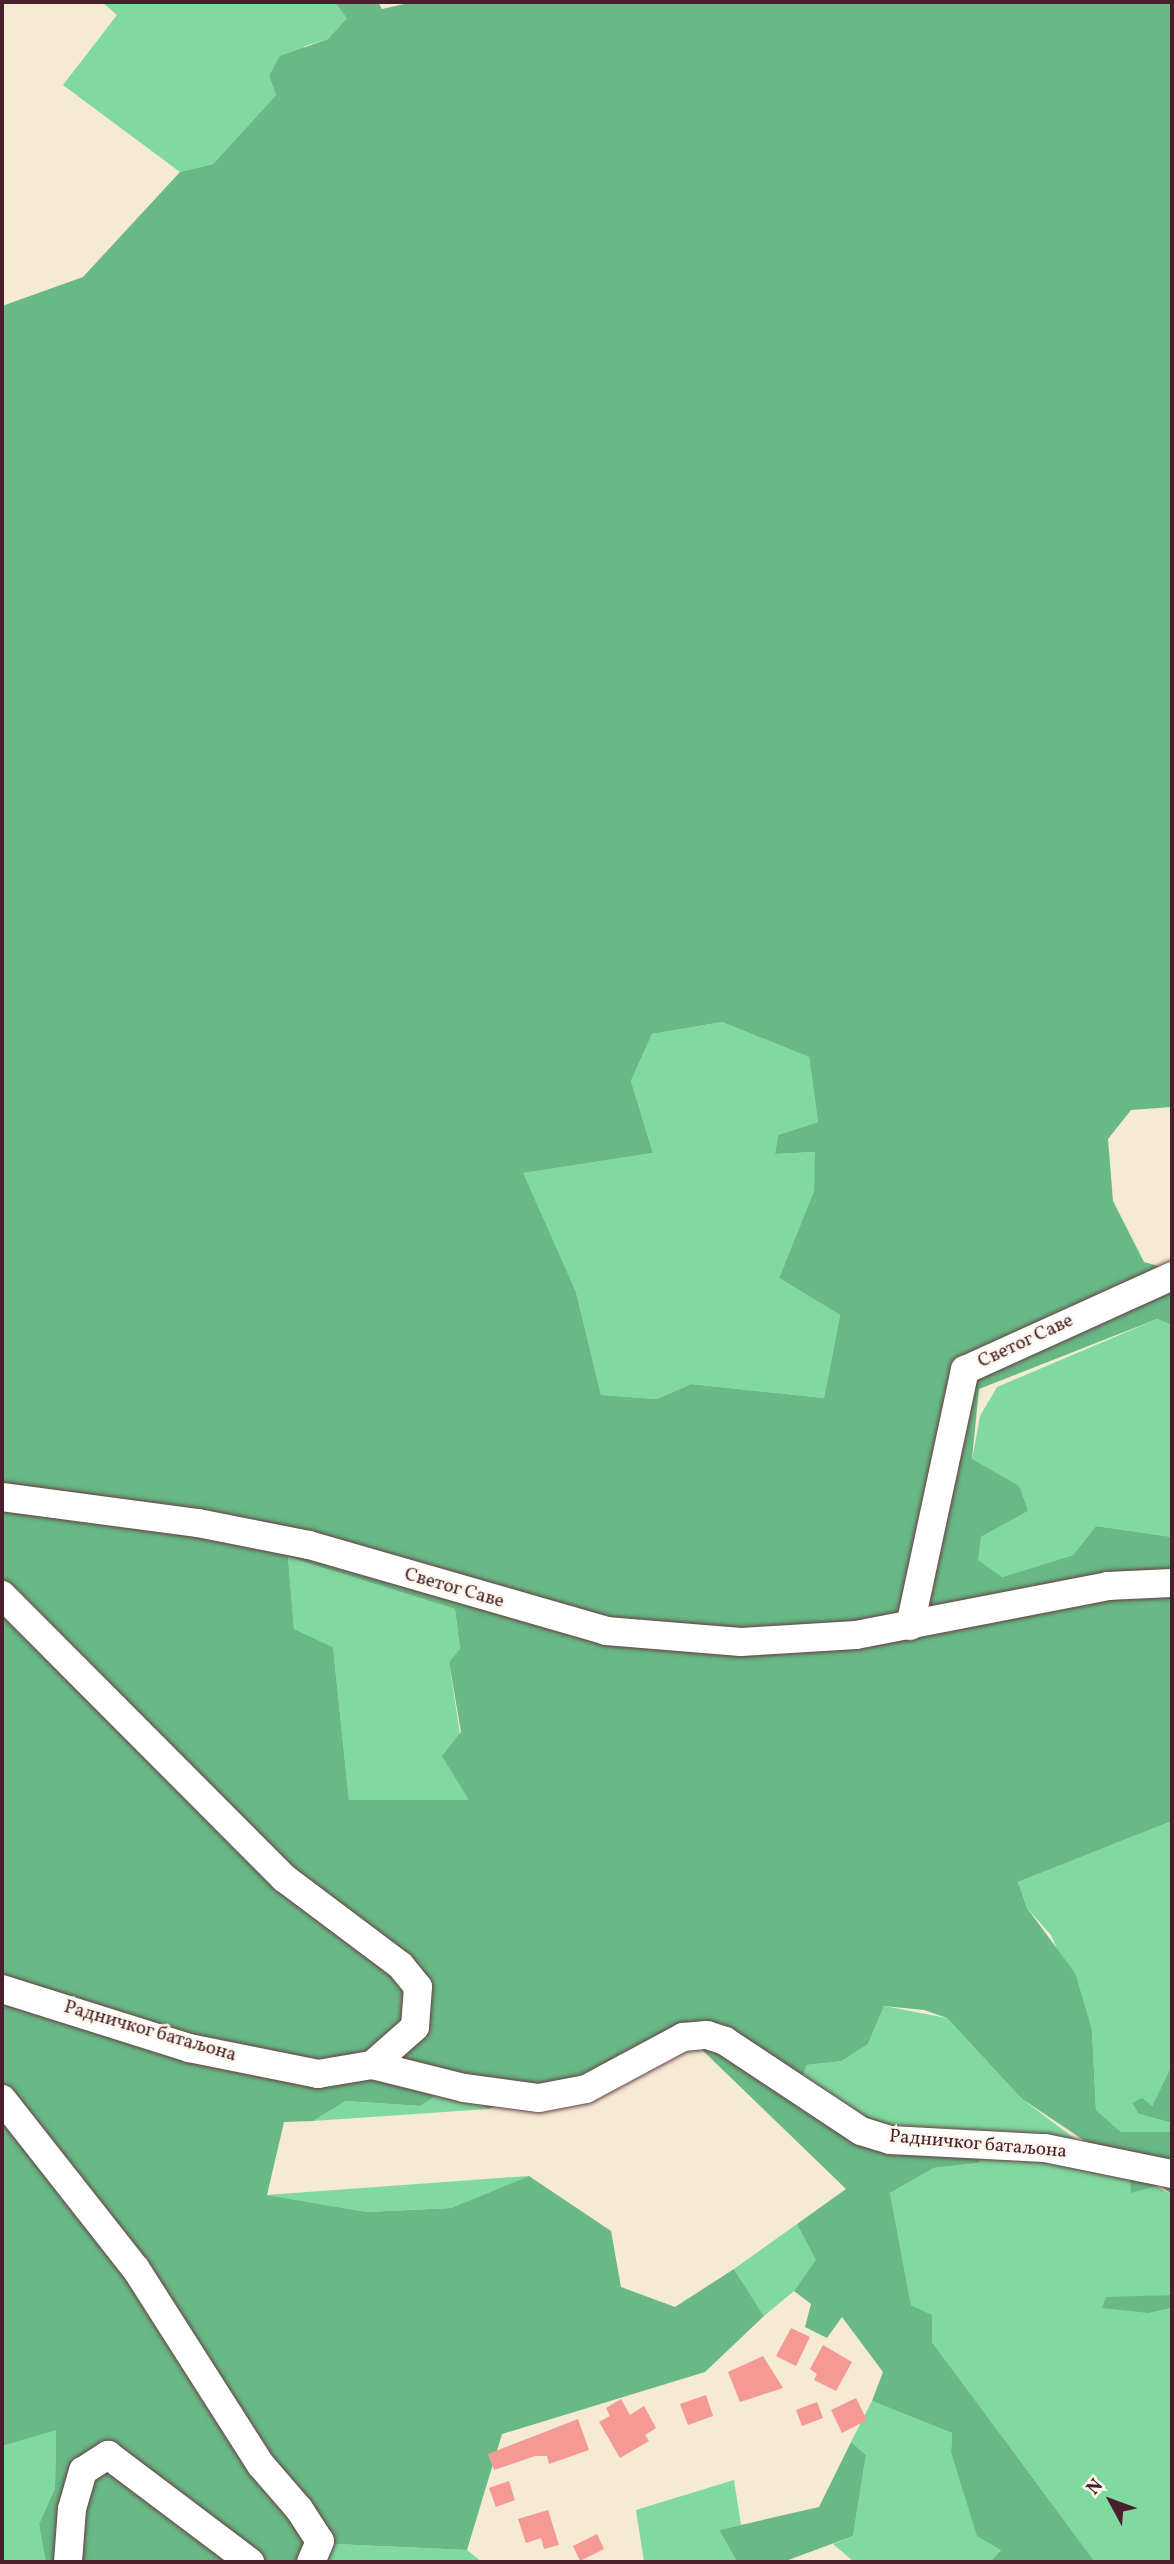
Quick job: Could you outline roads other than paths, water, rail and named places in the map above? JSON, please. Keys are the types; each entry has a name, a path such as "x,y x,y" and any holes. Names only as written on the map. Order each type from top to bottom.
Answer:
{"street":[{"name":"Светог Саве","path":"910,1626 965,1370 1172,1276"},
{"name":"Светог Саве","path":"2,1497 309,1545 606,1631 741,1642 910,1626 1107,1586 1172,1583"},
{"path":"2,1595 284,1878 401,1966 418,1987 415,2027 372,2065"},
{"name":"Радничког батаљона","path":"2,1989 189,2048 318,2074 372,2065 464,2088 539,2098 586,2089 683,2036 707,2035 736,2048 861,2131 890,2140 1045,2148 1172,2174"},
{"path":"2,2099 136,2269 261,2465 299,2509 320,2541 311,2562"},
{"path":"68,2562 72,2509 83,2471 108,2455 250,2562"}]}
